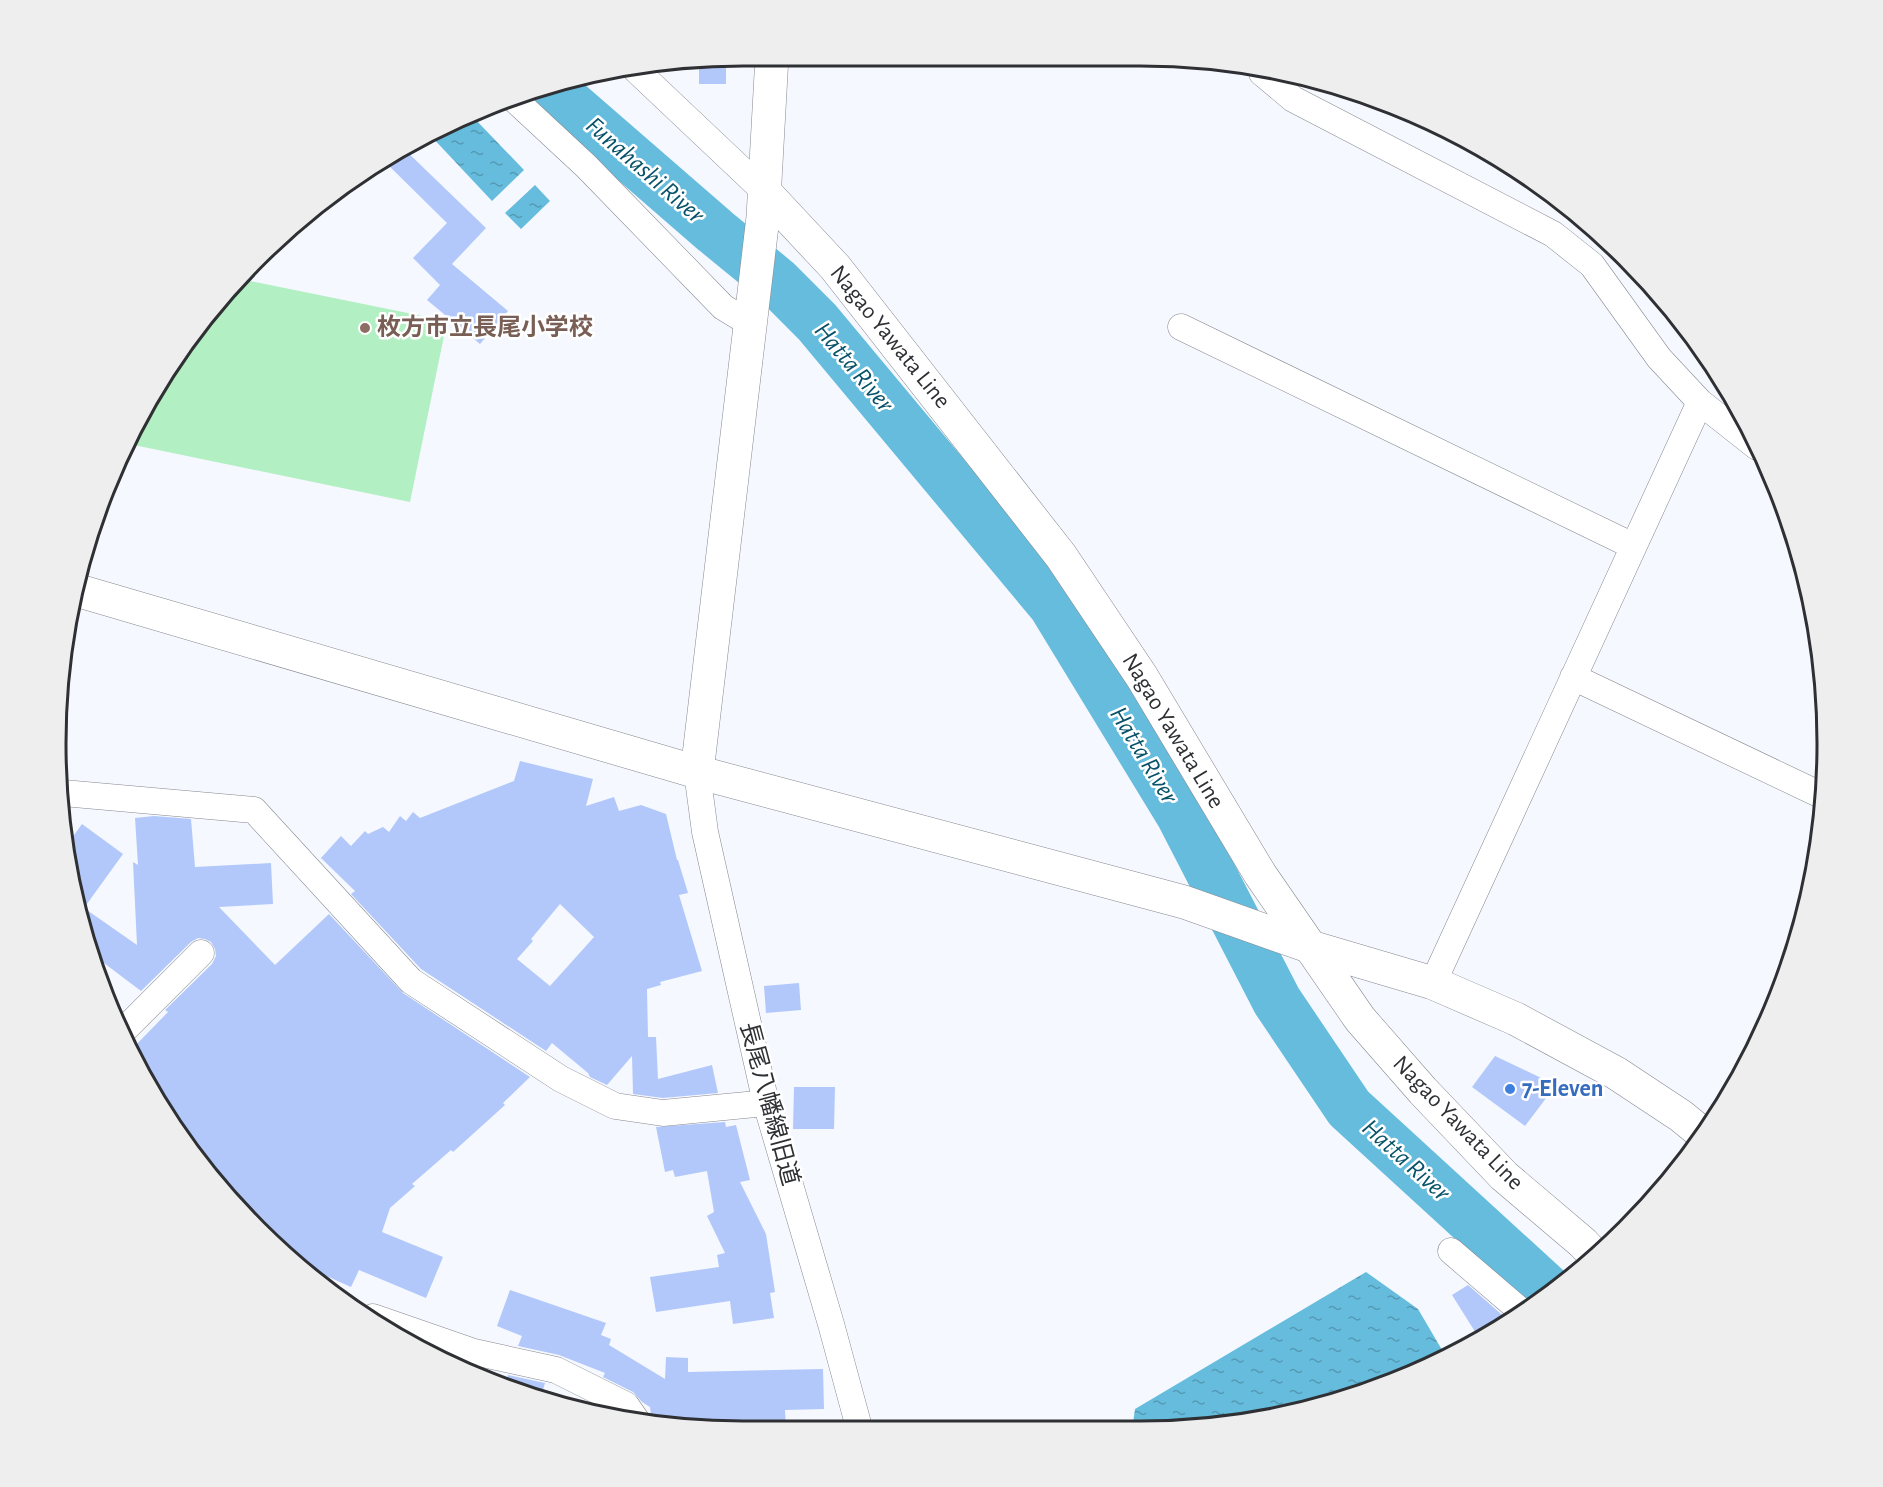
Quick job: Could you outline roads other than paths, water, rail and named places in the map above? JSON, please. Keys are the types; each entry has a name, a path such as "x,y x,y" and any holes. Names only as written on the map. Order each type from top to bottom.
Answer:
{"main road":[{"path":"696,772 764,204 771,66"},
{"name":"Nagao Yawata Line","path":"764,204 835,267 1061,556 1142,677 1260,874 1360,1019 1423,1091 1504,1176 1589,1250"},
{"path":"83,592 696,772 1184,902 1311,947 1433,983 1516,1019 1616,1073 1697,1129"}],"street":[{"path":"640,74 764,204"},
{"path":"1268,78 1293,99 1553,234 1592,265 1659,358 1700,402 1742,435"},
{"path":"520,104 586,166 723,307 750,319"},
{"path":"1181,327 1633,546"},
{"path":"1433,983 1700,402"},
{"path":"1573,677 1815,792"},
{"name":"長尾八幡線旧道","path":"696,772 705,832 766,1103 857,1421"},
{"path":"68,793 254,810 411,981 561,1079 615,1106 663,1113 766,1103"},
{"path":"128,1026 201,953"},
{"path":"1451,1251 1516,1307"},
{"path":"398,1326 474,1352 556,1370 626,1405 630,1411"}],"water":[{"path":"477,121 524,170 492,201 435,141"},
{"path":"535,185 550,201 521,229 505,213"},
{"path":"1366,1272 1418,1309 1442,1350 1357,1385 1272,1408 1184,1420 1133,1421 1135,1409"}],"waterway":[{"name":"Hatta River","path":"556,93 776,281 817,322 1053,605 1181,815 1277,1001 1349,1108 1544,1287"}],"place":[{"name":"枚方市立長尾小学校","path":"365,328"},
{"name":"7-Eleven","path":"1510,1089"}],"water label":[{"name":"Funahashi River","path":"645,170"}]}
